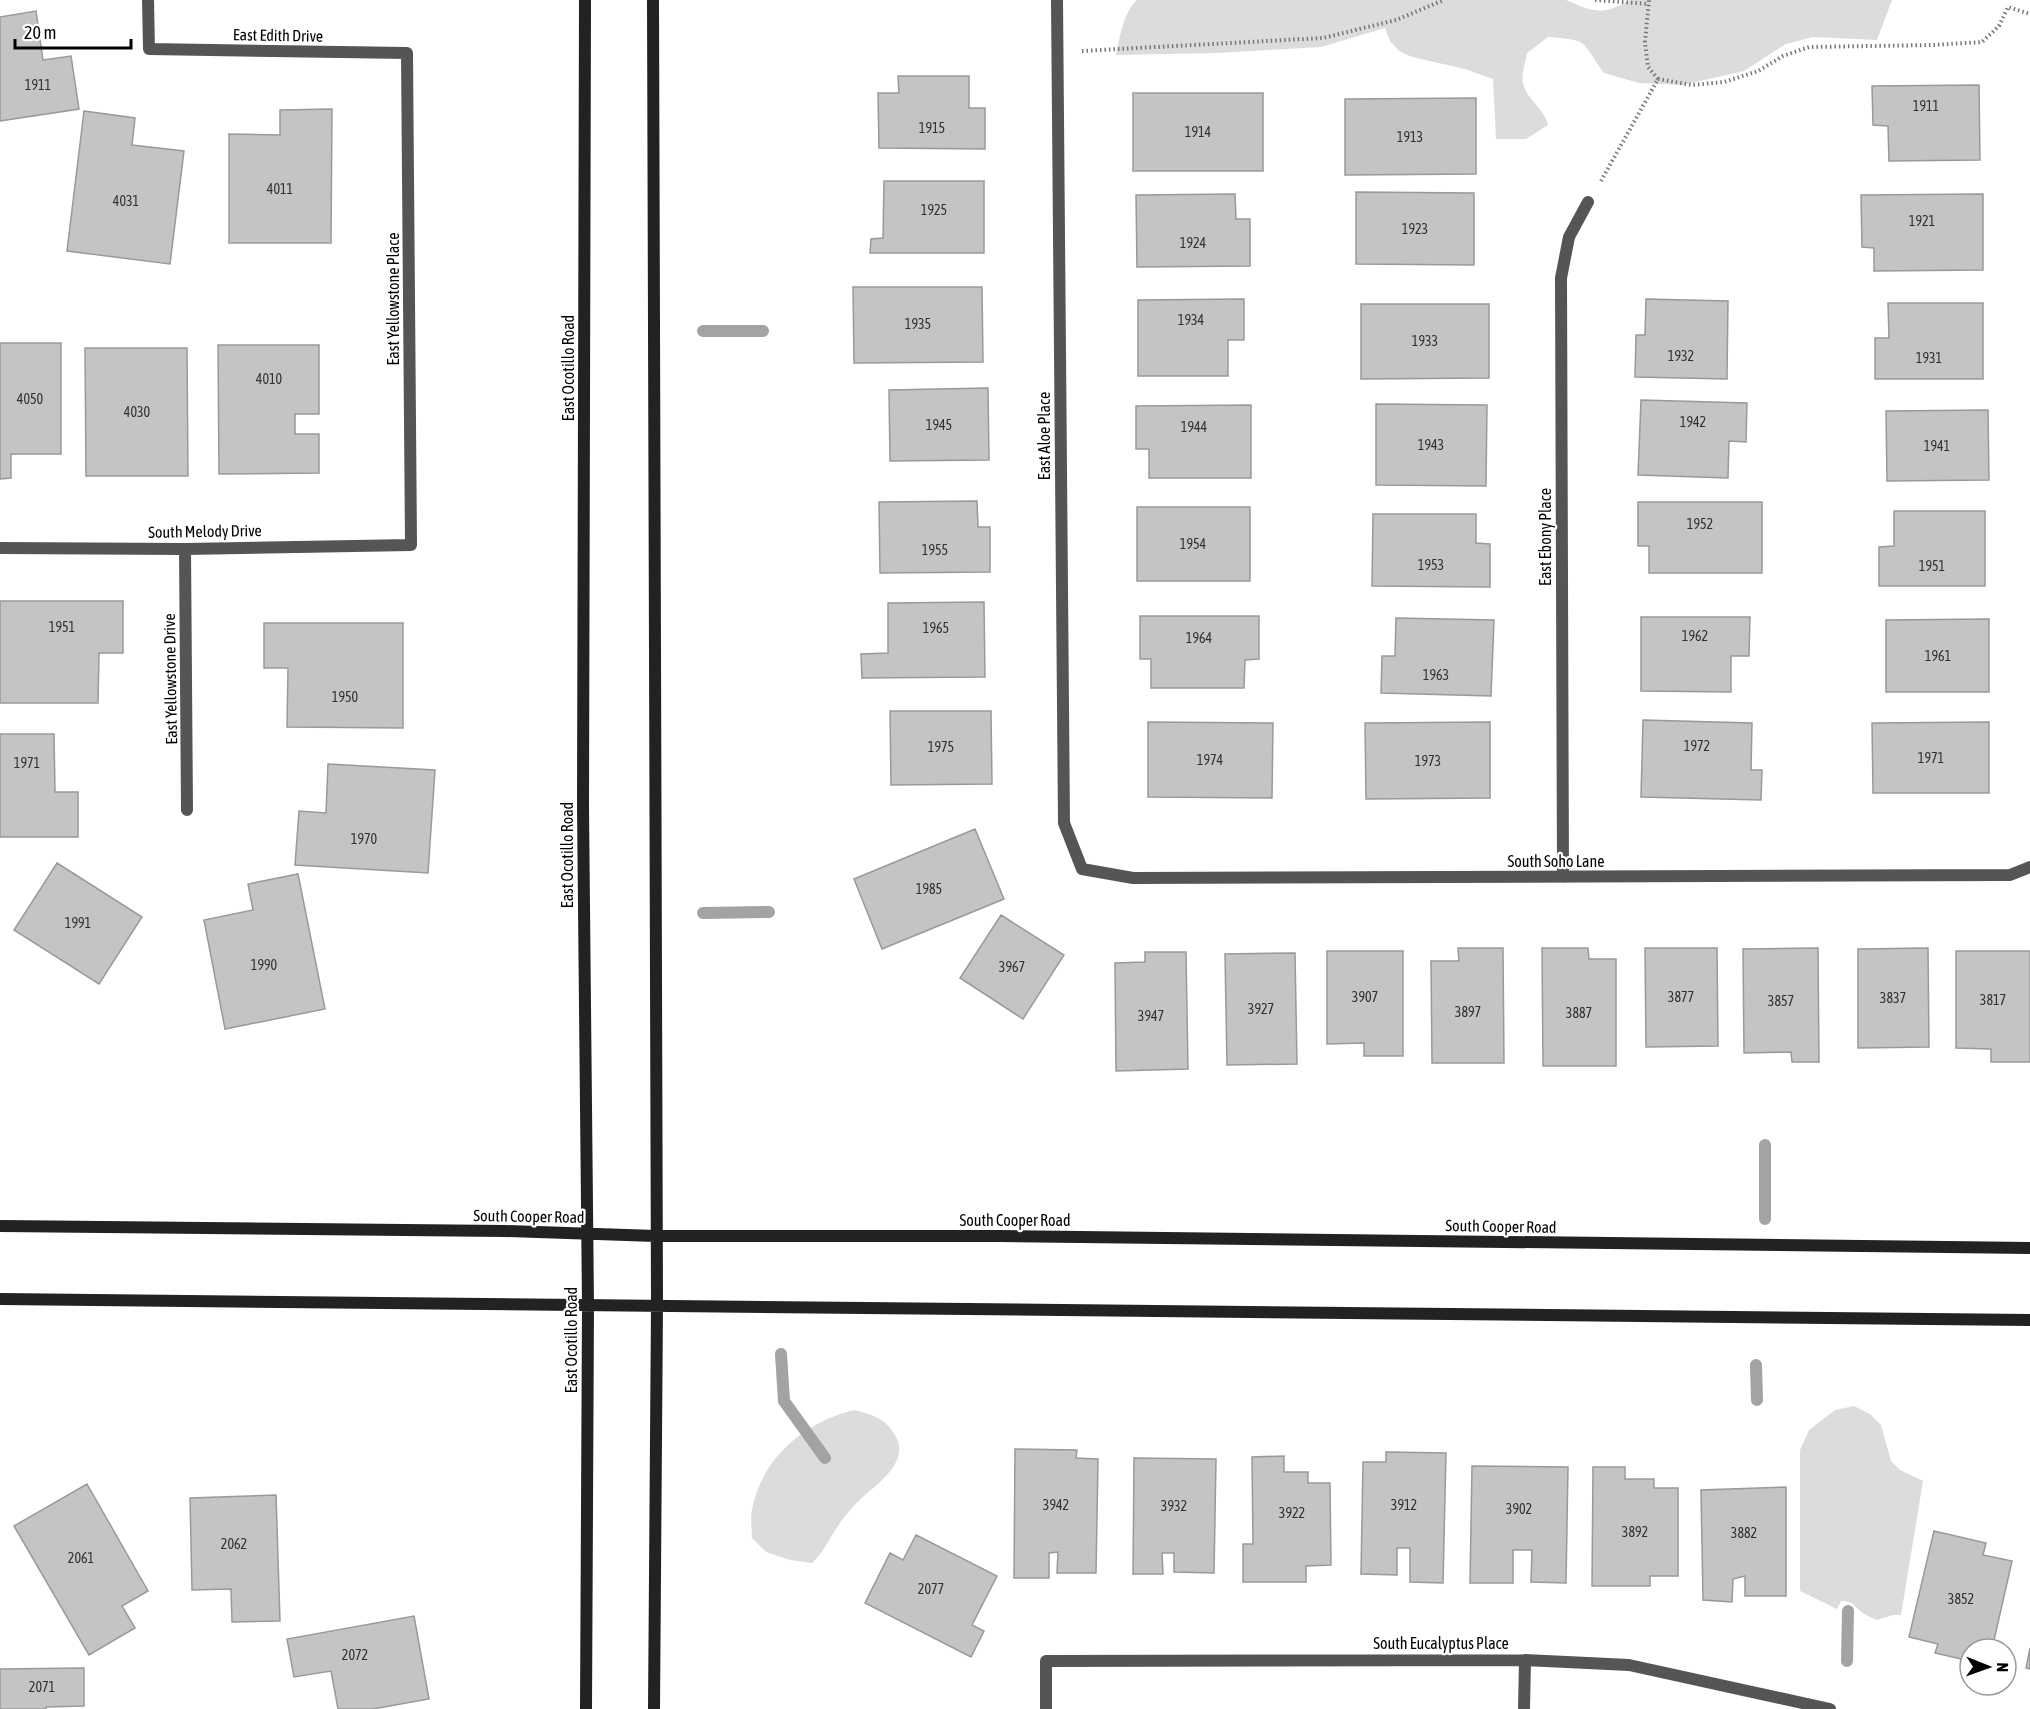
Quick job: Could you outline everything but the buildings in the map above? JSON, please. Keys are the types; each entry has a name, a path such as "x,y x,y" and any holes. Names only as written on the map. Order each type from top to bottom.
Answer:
{"main road":[{"name":"East Ocotillo Road","path":"585,0 583,807 588,1306 586,1709"},
{"path":"653,0 657,1305 654,1709"},
{"name":"South Cooper Road","path":"0,1226 587,1233 656,1236 1000,1236 2030,1248"},
{"path":"0,1299 2030,1320"}],"street":[{"name":"East Edith Drive","path":"148,0 149,49 407,53"},
{"name":"East Aloe Place","path":"1057,0 1064,823 1082,869"},
{"name":"East Yellowstone Place","path":"407,53 411,545"},
{"name":"East Ebony Place","path":"1563,877 1561,278 1569,237 1588,202"},
{"name":"South Melody Drive","path":"0,548 185,549 411,545"},
{"name":"East Yellowstone Drive","path":"185,549 188,810"},
{"name":"South Soho Lane","path":"1082,869 1133,878 2010,875 2030,867"},
{"name":"South Eucalyptus Place","path":"1046,1709 1046,1661 1525,1660 1629,1665 1830,1709"},
{"path":"1524,1709 1525,1660"}],"path":[{"path":"1058,53 1323,39 1396,20 1444,0"},
{"path":"1595,0 1649,2 1645,42 1648,67 1658,79 1692,85 1724,82 1758,71 1783,56 1809,47 1982,42 1998,26 2010,0"},
{"path":"2008,7 2030,14"},
{"path":"1588,202 1658,79"}],"shaded area":[{"path":"1137,0 1566,0 1591,9 1605,10 1630,0 1892,0 1877,40 1813,37 1786,44 1744,71 1683,85 1639,83 1604,73 1583,44 1571,39 1548,37 1527,53 1523,79 1525,89 1548,125 1526,139 1496,139 1493,79 1465,69 1412,57 1399,51 1390,41 1385,28 1321,47 1216,53 1116,55 1125,18"},
{"path":"1854,1406 1870,1414 1881,1425 1891,1461 1900,1470 1923,1481 1901,1615 1877,1620 1848,1602 1841,1601 1837,1609 1800,1591 1800,1450 1809,1430 1835,1410"},
{"path":"854,1410 878,1418 891,1429 899,1446 894,1466 846,1514 812,1563 790,1560 766,1552 752,1538 751,1520 757,1491 765,1474 775,1459 803,1433 819,1423"}],"waterway":[{"path":"703,331 763,331"},
{"path":"703,913 769,912"},
{"path":"1765,1145 1765,1219"},
{"path":"781,1354 784,1401 825,1458"},
{"path":"1756,1365 1757,1400"},
{"path":"1847,1661 1848,1611"}]}
